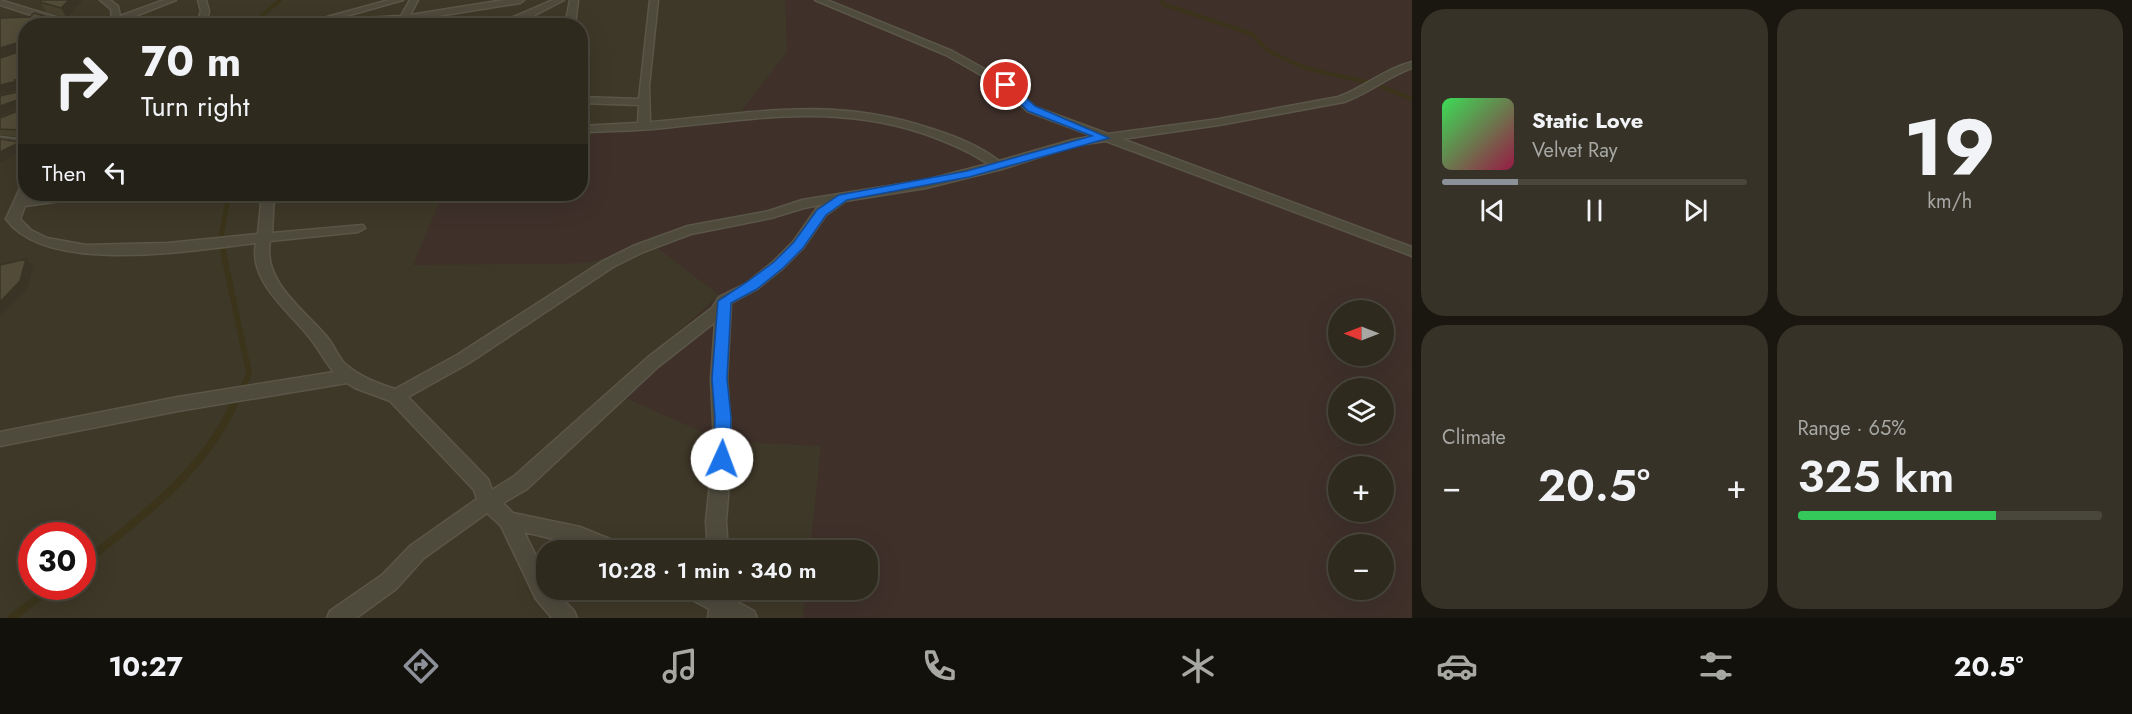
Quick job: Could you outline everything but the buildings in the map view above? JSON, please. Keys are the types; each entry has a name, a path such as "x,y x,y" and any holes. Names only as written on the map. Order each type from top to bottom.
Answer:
{"street":[{"path":"104,0 115,8 116,18 171,0"},
{"path":"201,0 205,11 203,18"},
{"path":"331,18 399,0"},
{"path":"404,18 414,0"},
{"path":"423,18 520,0"},
{"path":"519,18 560,0"},
{"path":"571,18 574,0"},
{"path":"644,126 644,86 654,0"},
{"path":"819,0 949,53 1006,85 1031,108 1104,138 1412,252"},
{"path":"0,2 51,18"},
{"path":"396,396 463,359 579,282 638,249 688,230 771,214 802,204 926,184 998,166 1076,142 1220,123 1340,100 1360,93 1391,72 1412,65"},
{"path":"588,100 645,102"},
{"path":"588,129 644,126 772,112 814,111 853,115 922,129 964,145 988,157 998,166"},
{"path":"0,140 18,143"},
{"path":"338,618 359,611 417,552 461,519 520,483 653,362 718,312 724,301 752,286 778,265 798,245 821,212 844,198"},
{"path":"19,201 7,220 30,236 55,245 83,249 188,247 358,228"},
{"path":"18,204 37,201"},
{"path":"267,201 261,252 262,265 282,298 315,333 338,367 361,384 396,396 481,485 488,502 508,520 543,592 566,618"},
{"path":"717,540 716,522 723,445 719,379 724,301"},
{"path":"0,439 178,404 350,376"},
{"path":"508,520 590,540"},
{"path":"720,604 746,618"}],"shaded area":[{"path":"785,0 1412,0 1412,618 803,618 805,600 878,600 878,540 811,540 821,446 723,441 612,392 719,295 651,243 588,263 413,265 440,201 588,201 588,153 593,129 739,114 787,52"}],"waterway":[{"path":"259,18 280,0"},
{"path":"1162,0 1163,4 1252,34 1268,51 1305,68 1375,84 1412,99"},
{"path":"220,242 228,201"},
{"path":"221,241 249,374 232,410"},
{"path":"96,553 146,513 186,475 219,432 232,408"},
{"path":"12,618 35,600"}],"route":[{"path":"722,459 723,417 719,379 724,301 752,286 778,265 798,245 821,212 833,202 844,198 926,184 998,166 1076,142 1104,138 1031,108 1006,85"}]}
